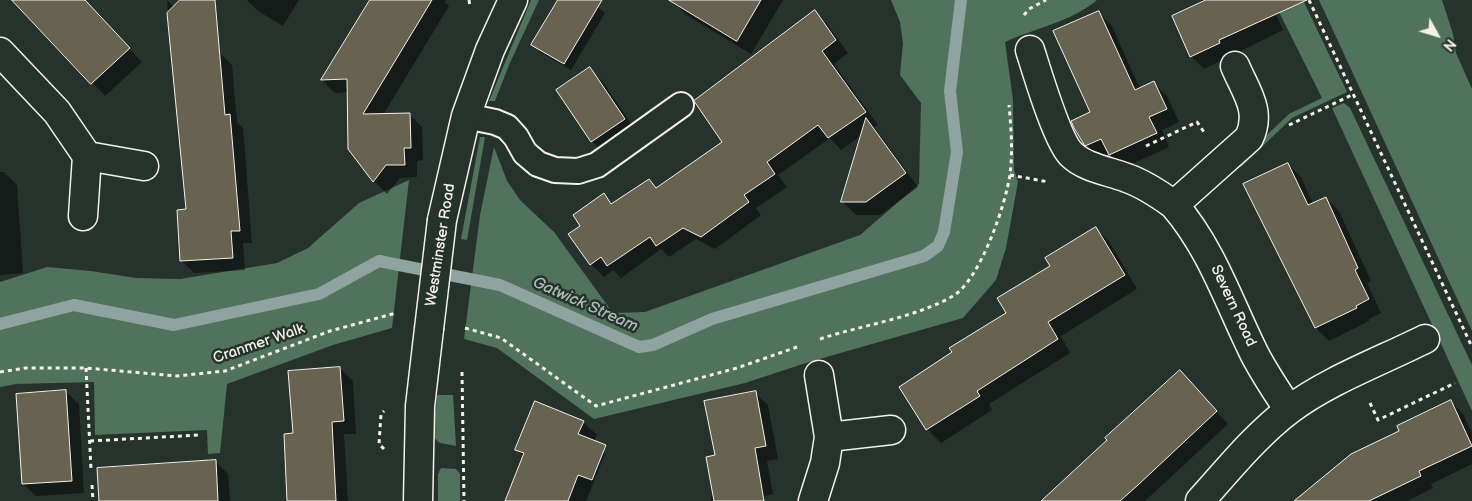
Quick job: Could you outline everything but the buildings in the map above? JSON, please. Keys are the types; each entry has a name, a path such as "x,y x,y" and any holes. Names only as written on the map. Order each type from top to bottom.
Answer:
{"street":[{"name":"Westminster Road","path":"418,501 420,406 442,220 466,116 490,50 513,0"},
{"name":"Severn Road","path":"1030,50 1061,138 1070,153 1084,163 1128,178 1152,190 1174,205 1192,226 1209,256 1256,356 1289,410"},
{"path":"0,52 57,112 87,156 83,216"},
{"path":"1174,205 1248,138 1255,125 1254,110 1235,66"},
{"path":"87,156 144,166"},
{"path":"1200,501 1259,438 1289,410 1321,390 1425,339"},
{"path":"814,501 825,463 829,437 819,375"},
{"path":"829,437 891,430"}],"lane":[{"path":"466,116 495,122 508,127 516,136 525,153 538,164 555,170 578,171 597,165 681,105"}],"path":[{"path":"1023,16 1030,9 1046,0"},
{"path":"1309,0 1472,347"},
{"path":"814,341 935,305 956,294 971,278 982,260 997,221 1010,175 1012,141 1009,100"},
{"name":"Cranmer Walk","path":"0,372 26,368 86,368 178,376 225,371 330,331 402,312"},
{"path":"461,336 461,326 501,338 596,406 737,368 805,344"},
{"path":"462,365 464,501"},
{"path":"86,368 91,469"},
{"path":"1369,401 1378,420 1455,383"},
{"path":"90,441 200,435"},
{"path":"92,485 93,501"}],"green space":[{"path":"531,0 539,0 509,65 495,101 489,101"},
{"path":"891,0 1097,0 1076,14 1005,42 1013,100 1014,170 1018,182 1006,248 996,280 963,318 809,362 745,383 594,419 497,348 464,339 480,215 494,147 507,181 520,200 554,232 613,313 645,312 860,235 919,184 921,103 900,75 903,43 900,22"},
{"path":"1273,0 1303,0 1347,92 1292,118 1241,167 1235,165 1289,114 1322,98"},
{"path":"1319,0 1442,0 1453,34 1456,53 1472,89 1472,331"},
{"path":"1344,103 1350,108 1472,365 1472,411 1332,108"},
{"path":"480,137 485,137 467,240 461,239"},
{"path":"409,180 392,328 333,345 227,384 220,453 208,454 207,430 95,435 94,382 16,384 0,387 0,282 47,267 136,278 180,279 277,263 308,248 359,203"},
{"path":"437,395 453,395 456,446 440,443 433,437"},
{"path":"441,468 456,469 460,474 460,501 438,501 438,474"}],"waterway":[{"name":"Gatwick Stream","path":"0,324 74,305 174,325 319,294 379,261 500,285 639,347 653,345 712,319 924,256 938,246 944,232 957,152 950,91 961,0"}]}
